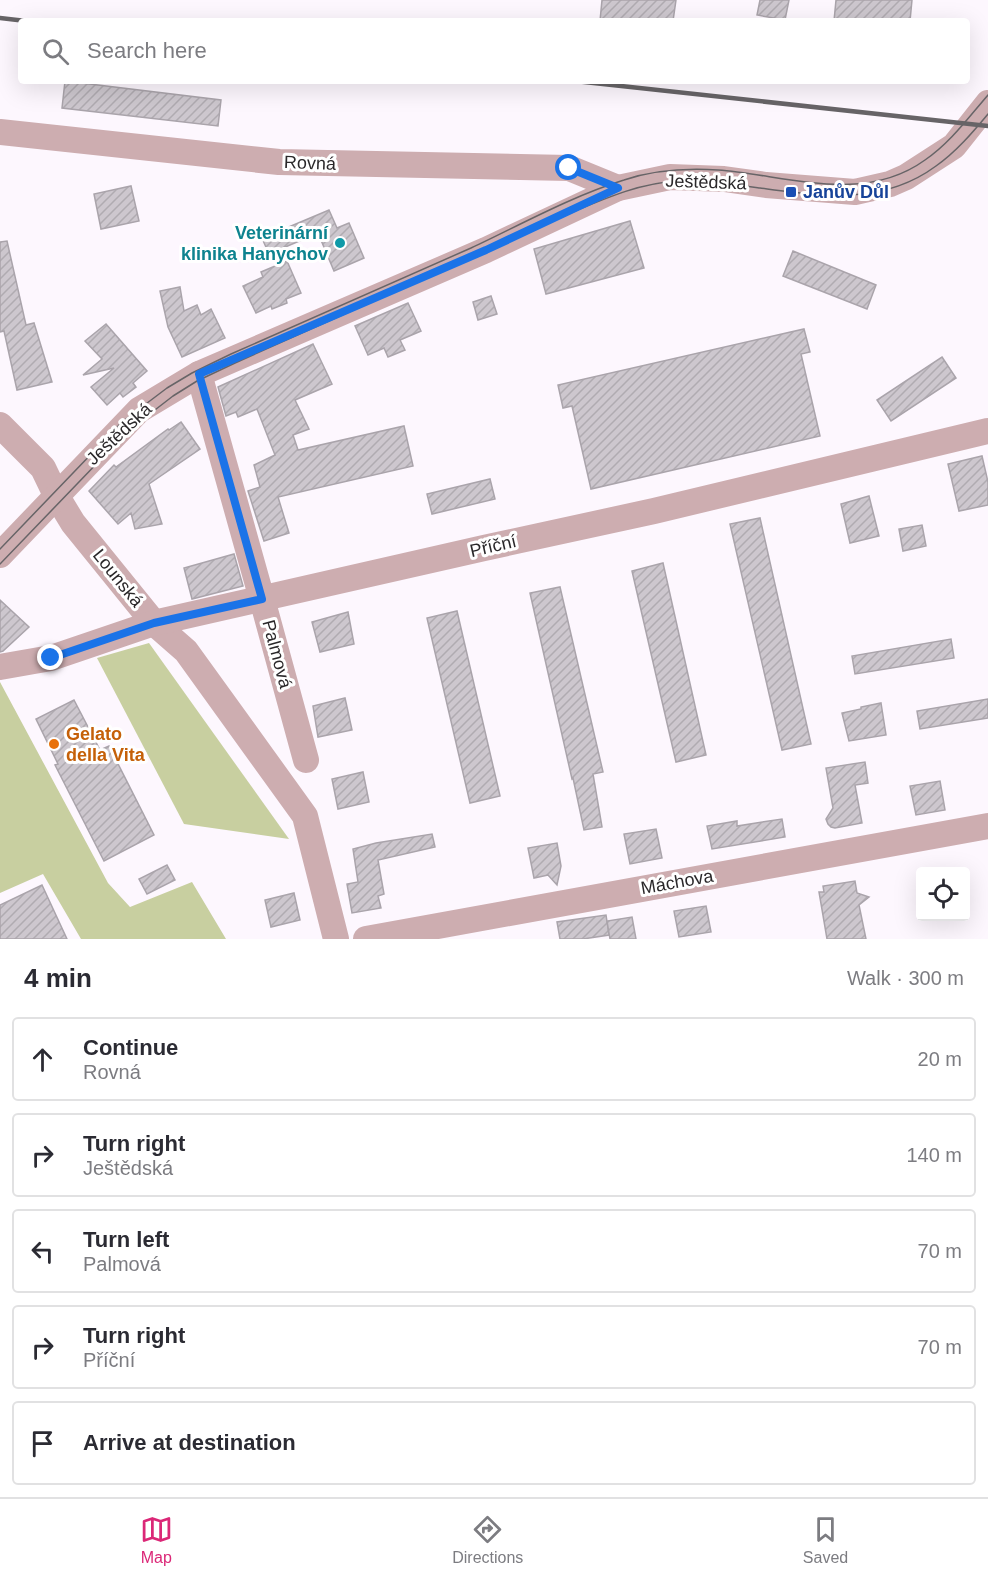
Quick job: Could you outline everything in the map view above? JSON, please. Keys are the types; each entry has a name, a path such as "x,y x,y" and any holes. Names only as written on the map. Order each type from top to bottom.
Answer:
{"street":[{"name":"Ještědská","path":"0,555 139,410 199,374 486,250 618,188 670,177 724,179 766,185 855,192 890,184 906,177 954,146 988,103"},
{"name":"Rovná","path":"0,132 279,162 569,168 618,188"},
{"name":"Palmová","path":"199,374 306,760"},
{"name":"Lounská","path":"0,425 43,468 73,523 154,623 186,651 305,816 336,939"},
{"name":"Příční","path":"0,667 51,658 154,623 654,511 988,430"},
{"name":"Máchova","path":"366,939 988,825"}],"green space":[{"path":"149,643 289,839 184,824 97,658"},
{"path":"0,682 108,883 130,907 192,882 226,939 81,939 43,874 0,893"}],"building":[{"path":"602,0 676,0 673,18 600,18"},
{"path":"760,0 789,0 785,18 757,15"},
{"path":"836,0 912,0 910,18 834,18"},
{"path":"65,84 90,84 221,100 218,126 62,108"},
{"path":"131,186 139,221 101,229 94,194"},
{"name":"Veterinární klinika Hanychov","path":"329,210 337,228 349,223 364,258 334,271 318,233 269,254 261,236"},
{"path":"630,221 644,268 546,294 534,249"},
{"path":"7,241 26,325 34,323 52,382 17,390 4,331 0,332 0,242"},
{"path":"793,251 876,285 867,309 783,276"},
{"path":"287,261 301,293 286,299 287,303 272,309 271,306 256,313 243,286 263,277 261,272"},
{"path":"180,287 184,311 197,305 201,315 211,309 225,338 182,357 168,327 160,291"},
{"path":"491,296 497,314 478,320 473,302"},
{"path":"408,303 421,331 400,340 405,350 388,357 384,348 368,355 355,326"},
{"path":"106,324 147,371 133,383 136,387 123,397 120,393 107,405 91,387 114,368 83,375 102,359 85,341"},
{"path":"804,329 810,352 801,354 820,436 591,489 572,406 563,408 558,385"},
{"path":"313,344 332,384 295,400 309,429 293,435 298,450 404,426 413,466 278,497 289,533 264,541 248,491 260,487 254,465 275,455 257,409 238,417 236,412 226,416 218,387"},
{"path":"942,357 956,378 891,421 877,400"},
{"path":"181,422 200,449 149,484 162,524 135,529 131,513 118,524 89,491 114,465 116,467"},
{"path":"982,456 988,482 988,505 959,511 948,464"},
{"path":"490,479 495,499 432,514 427,494"},
{"path":"869,496 879,536 850,543 841,504"},
{"path":"760,518 811,744 782,750 730,524"},
{"path":"922,525 926,546 903,551 899,529"},
{"path":"234,554 243,586 192,599 184,568"},
{"path":"663,563 706,755 676,762 632,571"},
{"path":"560,587 603,772 593,774 602,827 584,830 530,593"},
{"path":"0,600 29,627 0,652"},
{"path":"457,611 500,796 470,803 427,618"},
{"path":"348,612 354,644 320,652 312,622"},
{"path":"951,639 954,658 855,674 852,656"},
{"path":"345,698 352,730 318,737 313,706"},
{"path":"988,699 988,718 920,729 917,711"},
{"path":"74,700 100,750 109,746 154,835 104,861 55,765 58,764 36,719"},
{"path":"881,703 886,735 849,741 842,713"},
{"path":"865,762 868,783 855,785 862,823 831,827 826,819 833,808 826,768"},
{"path":"363,772 369,802 338,809 332,779"},
{"path":"940,781 945,810 916,815 910,786"},
{"path":"782,819 785,837 712,849 707,826 737,821 737,826"},
{"path":"656,829 662,858 630,864 624,834"},
{"path":"432,834 435,847 378,860 384,894 378,896 381,908 352,913 347,884 358,882 353,849"},
{"path":"557,843 561,866 557,885 548,875 534,878 528,848"},
{"path":"167,865 175,880 147,894 139,879"},
{"path":"855,881 857,893 869,897 859,905 866,939 827,939 819,892 824,892 823,886"},
{"path":"42,885 67,939 0,939 0,905"},
{"path":"294,893 300,920 271,927 265,900"},
{"path":"706,906 711,932 679,937 674,911"},
{"path":"606,915 609,935 583,939 560,939 557,922"},
{"path":"632,917 636,939 610,939 607,921"}],"tram line":[{"path":"0,549 122,422 167,388 231,354 471,248 566,202 635,177 671,170 706,169 824,184 850,184 876,181 901,174 943,146 988,95"},
{"path":"0,564 129,430 173,396 197,381 235,363 573,212 624,192 664,182 688,181 806,194 873,193 915,179 936,166 957,148 988,114"}],"railway":[{"path":"0,18 18,20"},
{"path":"603,84 988,126"}],"place":[{"name":"Janův Důl","path":"791,192"},
{"name":"Veterinární klinika Hanychov","path":"340,243"},
{"name":"Gelato della Vita","path":"54,744"}],"route":[{"path":"51,658 154,623 262,599 199,374 486,250 618,188 569,168"}]}
